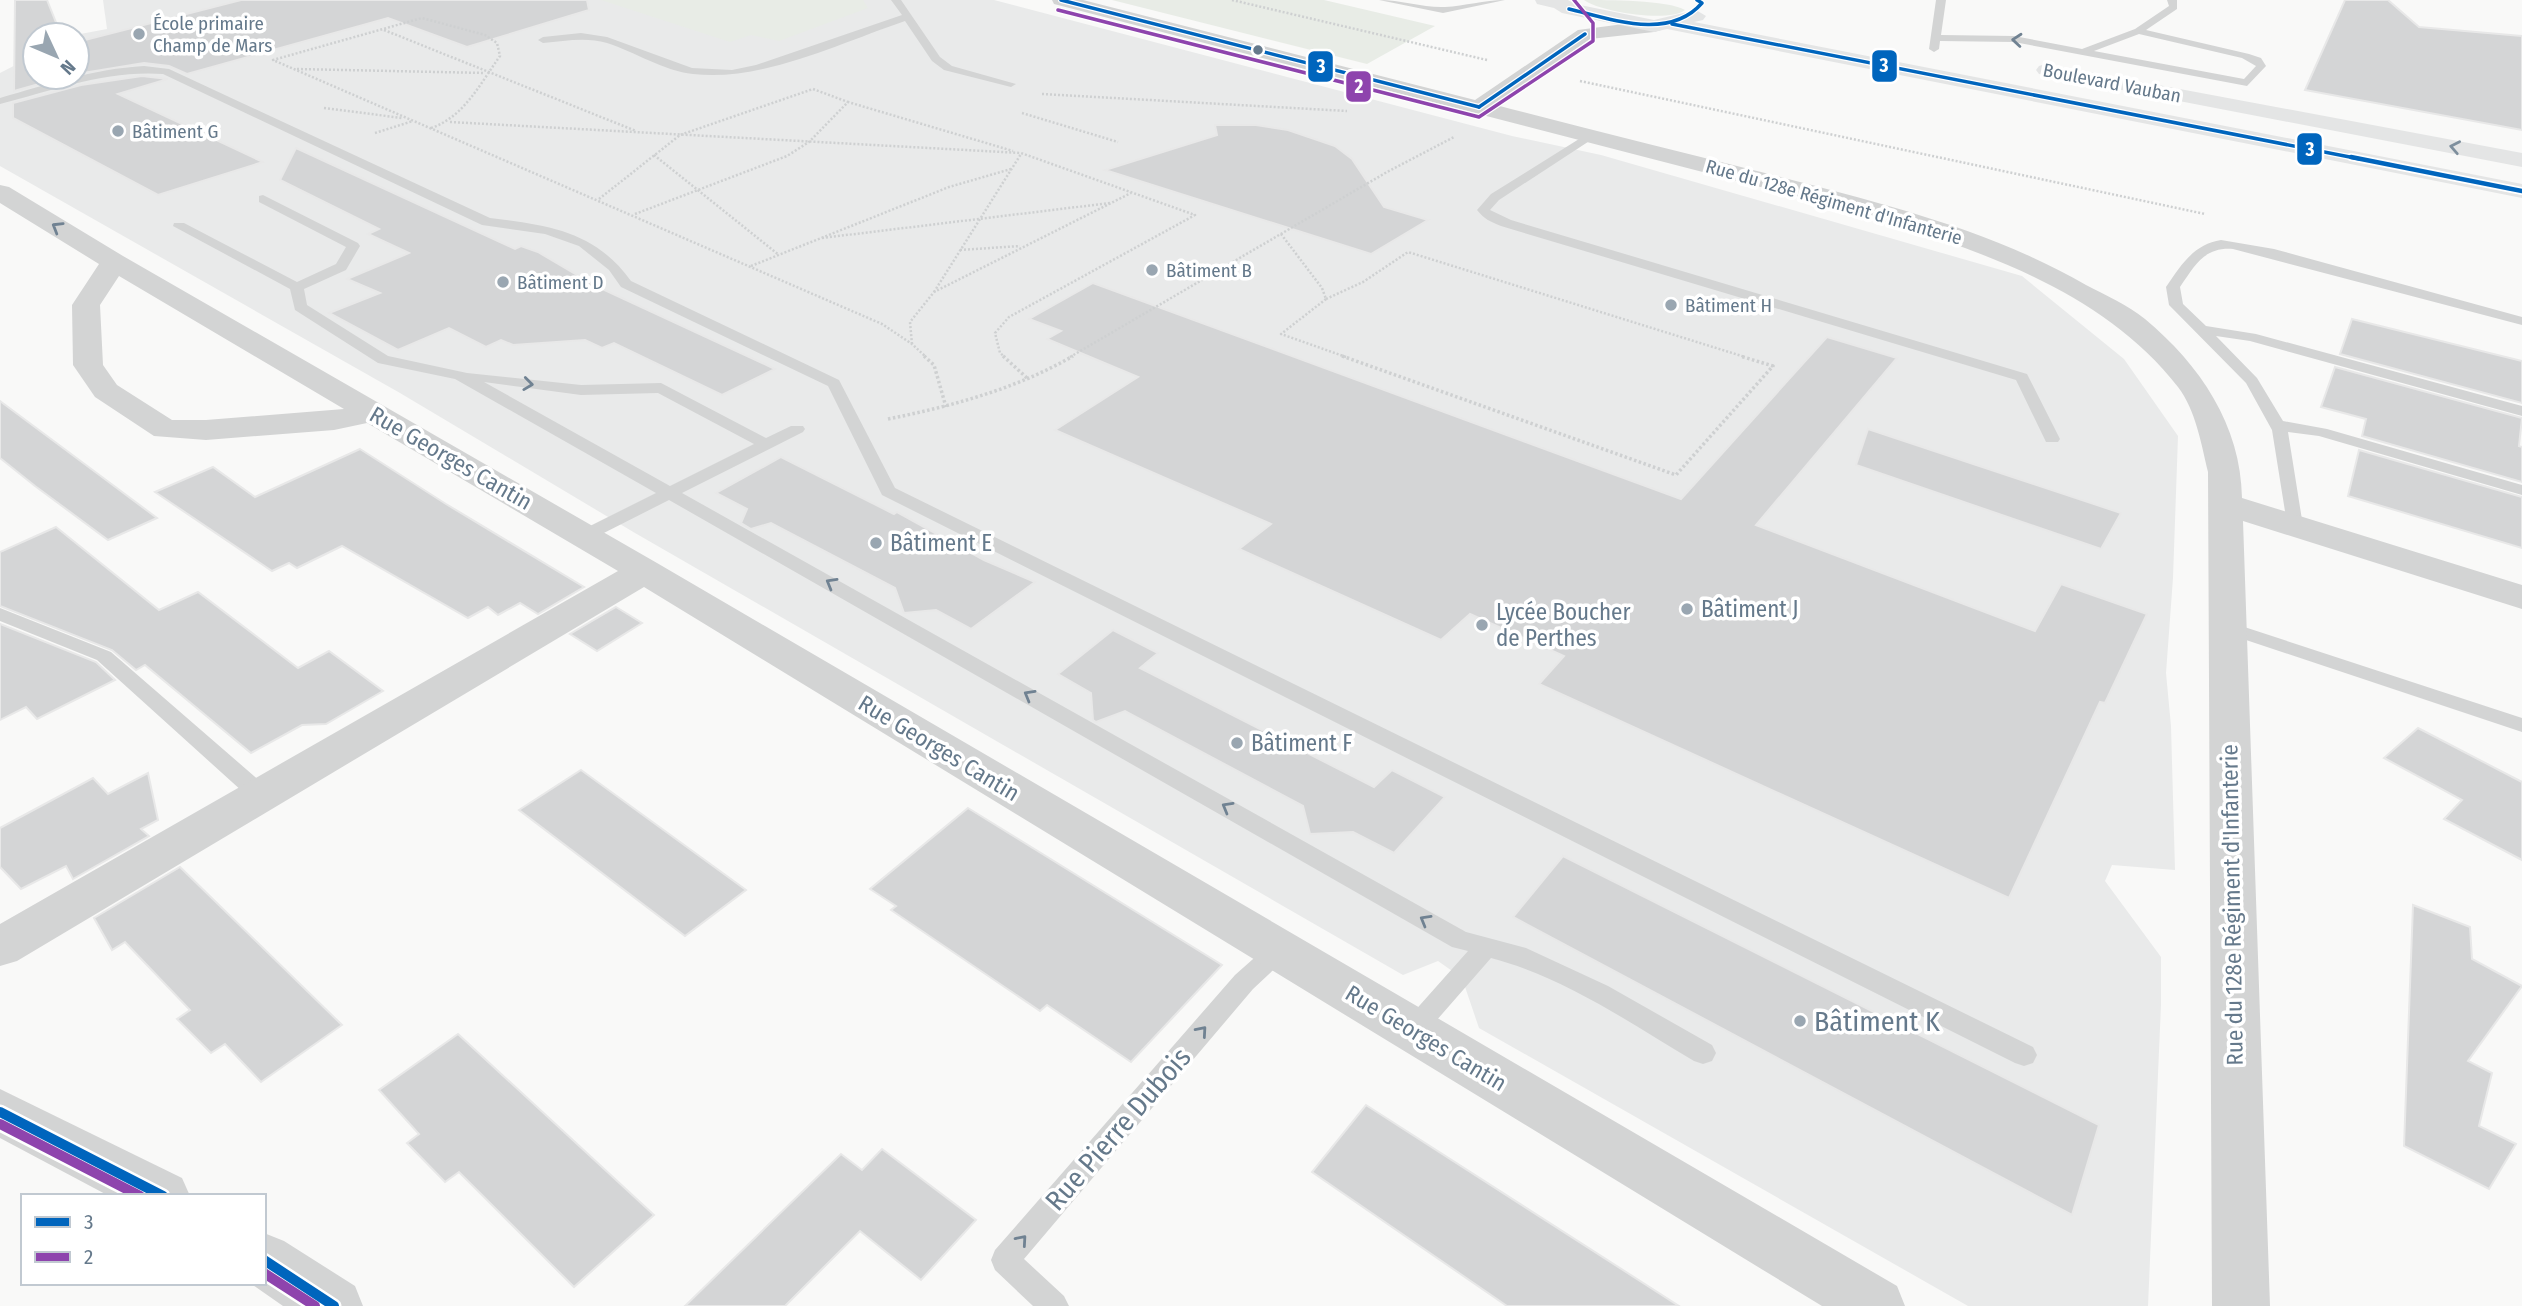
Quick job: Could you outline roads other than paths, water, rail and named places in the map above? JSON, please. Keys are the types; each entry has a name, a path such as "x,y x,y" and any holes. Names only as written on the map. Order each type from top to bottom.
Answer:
{"main road":[{"name":"Boulevard Vauban","path":"1558,3 2522,191"},
{"path":"1663,25 1694,18 1707,4"},
{"path":"1907,44 1935,44 1986,59"},
{"name":"Boulevard Vauban","path":"2025,66 2522,160"}],"street":[{"name":"Rue du 128e Régiment d'Infanterie","path":"1060,0 1828,197 1952,233 2039,269 2134,324 2192,385 2212,424 2225,472 2241,1306"},
{"path":"1558,3 1579,17 1585,26 1585,34"},
{"path":"1489,110 1532,71 1585,34 1663,25"},
{"name":"Rue Georges Cantin","path":"0,192 114,262 644,571 1876,1306"},
{"path":"114,262 86,305 88,365 106,391 165,429 206,430 334,421 372,412"},
{"path":"2225,504 2522,597"},
{"path":"0,947 644,571"},
{"path":"0,1112 159,1194"},
{"path":"266,1261 334,1306"}],"lane":[{"path":"896,0 936,59 948,68 1007,88"},
{"path":"1384,0 1443,10 1500,0"},
{"path":"1941,0 1935,44 2014,39 2247,83"},
{"path":"2085,51 2138,31 2174,8 2172,0"},
{"path":"543,40 581,36 607,40 691,71 732,73 758,68 906,17"},
{"path":"2138,31 2257,60 2261,66 2229,105"},
{"path":"0,102 96,75 132,70 165,71 487,222 562,234 591,247 615,266 626,284 834,383 888,491 2024,1055"},
{"path":"1591,136 1495,197 1483,210 1492,218 1506,223 2022,377 2052,439"},
{"path":"263,199 353,246 341,267 297,287"},
{"path":"179,226 297,287"},
{"path":"2294,526 2280,430 2252,381 2176,305 2172,287 2197,252 2213,244 2229,243 2361,275 2522,321"},
{"path":"297,287 300,307 383,359 460,375 581,390 661,388 767,445"},
{"path":"2200,330 2251,337 2522,411"},
{"path":"460,375 1460,940 1518,955 1599,993 1703,1053"},
{"path":"2277,425 2321,432 2522,489"},
{"path":"584,536 797,429"},
{"path":"0,614 104,656 261,794"},
{"path":"2226,627 2522,725"},
{"path":"1413,1030 1486,947"},
{"name":"Rue Pierre Dubois","path":"1054,1306 1005,1260 1244,982 1278,951"}],"place":[{"name":"École primaire Champ de Mars","path":"139,34"},
{"name":"Bâtiment G","path":"118,131"},
{"name":"Bâtiment B","path":"1152,270"},
{"name":"Bâtiment D","path":"503,282"},
{"name":"Bâtiment H","path":"1671,305"},
{"name":"Bâtiment E","path":"876,543"},
{"name":"Bâtiment J","path":"1687,609"},
{"name":"Lycée Boucher de Perthes","path":"1482,625"},
{"name":"Bâtiment F","path":"1237,743"},
{"name":"Bâtiment K","path":"1800,1021"}]}
